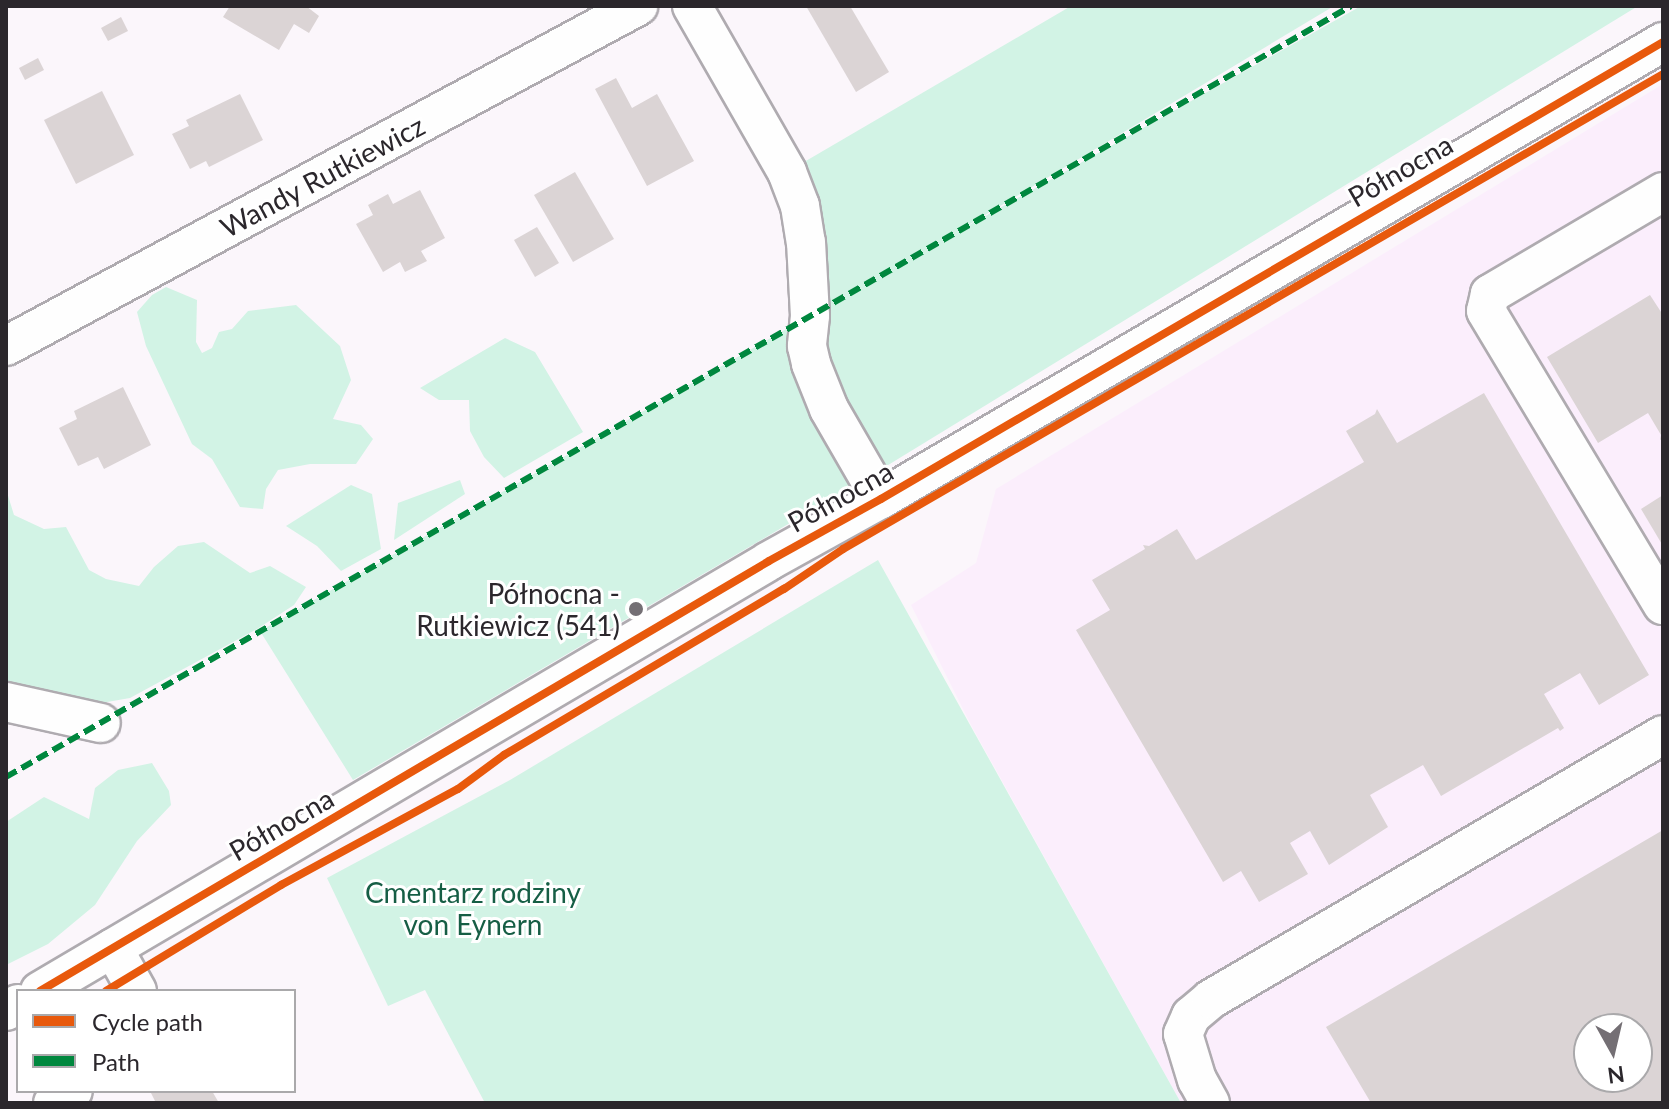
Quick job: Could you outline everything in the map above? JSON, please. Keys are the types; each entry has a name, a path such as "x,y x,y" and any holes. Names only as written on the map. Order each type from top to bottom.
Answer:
{"street":[{"name":"Wandy Rutkiewicz","path":"6,346 638,6"},
{"path":"692,6 787,172 800,206 806,242 810,316 807,346 820,388 881,499"},
{"name":"Północna","path":"43,989 769,561 881,499 1663,42"},
{"path":"1663,192 1490,294 1486,311 1663,605"},
{"path":"6,702 101,723"},
{"path":"1210,1103 1197,1080 1183,1034 1191,1016 1211,999 1663,735"},
{"path":"113,948 136,989"}],"shaded area":[{"path":"1663,84 1663,1103 1181,1103 971,725 911,605 976,563 996,489"}],"green space":[{"path":"1071,6 1334,6 955,233 1361,6 1638,6 880,470 353,780 260,631 809,316 787,172"},
{"path":"166,287 197,300 196,342 202,353 212,348 219,332 232,329 248,311 296,305 340,346 351,380 333,419 361,425 373,439 356,464 310,464 278,470 266,489 263,509 240,507 212,459 192,444 146,346 137,312 152,295"},
{"path":"505,338 535,352 583,432 504,478 484,457 470,431 469,400 439,400 420,388"},
{"path":"460,480 465,494 394,540 398,503"},
{"path":"351,485 372,494 381,549 341,571 317,546 286,526"},
{"path":"6,489 14,515 44,529 66,527 89,570 106,579 139,586 154,567 178,546 204,542 250,573 270,566 306,587 294,605 257,629 130,698 84,706 6,682"},
{"name":"Cmentarz rodziny von Eynern","path":"878,560 1181,1103 485,1103 425,990 388,1006 327,878 510,780"},
{"path":"152,763 169,791 171,805 137,841 95,905 48,944 6,965 6,822 44,797 89,819 95,788 118,770"}],"building":[{"path":"230,6 306,6 319,16 309,33 294,24 279,50 223,17"},
{"path":"806,6 850,6 889,72 856,92"},
{"path":"121,17 128,31 108,41 101,28"},
{"path":"38,58 44,70 25,80 19,68"},
{"path":"616,78 632,108 657,94 694,161 647,186 595,89"},
{"path":"102,91 134,155 76,184 44,120"},
{"path":"240,94 263,140 209,167 206,161 190,169 172,134 189,126 186,120"},
{"path":"575,172 614,239 573,262 534,195"},
{"path":"420,190 445,238 421,251 427,261 405,272 400,262 383,272 356,224 373,215 368,205 388,194 393,204"},
{"path":"537,227 559,263 535,277 514,240"},
{"path":"1650,295 1663,315 1663,438 1660,440 1661,435 1648,413 1598,443 1547,357"},
{"path":"123,387 151,445 104,469 98,457 78,466 59,428 77,419 74,411"},
{"path":"1484,393 1649,675 1599,705 1580,673 1544,694 1564,728 1560,731 1558,728 1441,796 1423,765 1370,795 1388,827 1329,865 1310,831 1290,843 1308,874 1259,902 1241,871 1223,882 1076,630 1110,610 1092,580 1145,549 1143,545 1149,546 1177,529 1196,560 1364,462 1346,431 1375,414 1377,409 1397,443"},
{"path":"1663,495 1663,546 1641,509"},
{"path":"1663,830 1663,1103 1371,1103 1326,1027"},
{"path":"151,1093 213,1093 219,1103 156,1103"}],"marked path":[{"path":"6,777 1351,6"}],"cycle path":[{"path":"43,989 769,561 881,499 1663,42"},
{"path":"109,989 281,885 458,789 504,755 784,589 843,549 1663,74"}],"place":[{"name":"Północna - Rutkiewicz (541)","path":"636,609"}]}
